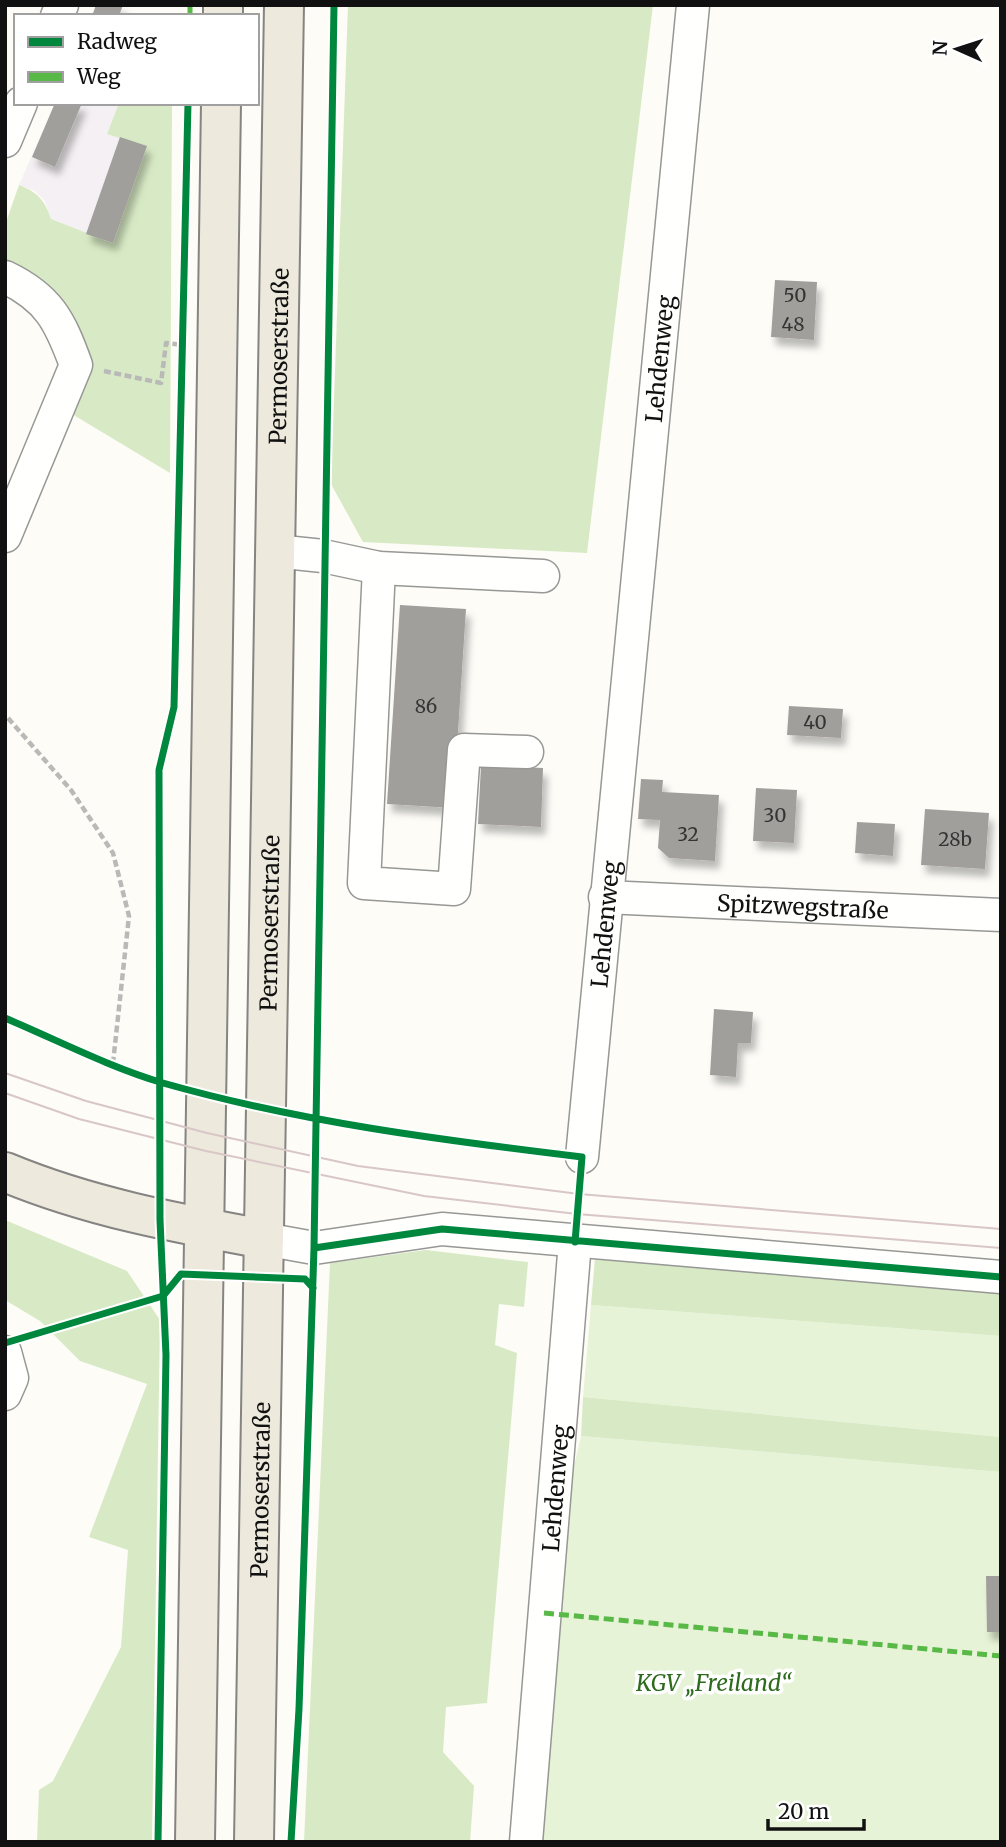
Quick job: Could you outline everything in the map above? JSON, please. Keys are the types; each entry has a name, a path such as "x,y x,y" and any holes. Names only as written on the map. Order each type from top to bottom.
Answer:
{"main road":[{"name":"Permoserstraße","path":"254,1842 284,5"},
{"path":"195,1842 222,105"},
{"path":"5,1172 40,1187 133,1215 264,1239"}],"street":[{"name":"Lehdenweg","path":"582,1157 693,5"},
{"path":"5,141 20,105"},
{"path":"5,277 25,286 48,306 62,326 76,365 5,536"},
{"path":"275,551 323,556 379,569 543,576"},
{"path":"379,569 365,883 454,889 464,750 527,752"},
{"name":"Spitzwegstraße","path":"605,897 1001,915"},
{"path":"264,1239 314,1248 442,1229 1001,1277"},
{"name":"Lehdenweg","path":"526,1842 575,1242"},
{"path":"5,1352 12,1378 5,1394"}],"path":[{"path":"76,365 161,383 166,343 185,345"},
{"path":"8,718 71,790 113,853 129,916 113,1063"}],"shaded area":[{"path":"54,105 118,105 107,134 147,146 113,243 51,219 45,201 35,191 19,185"}],"green space":[{"path":"348,5 653,5 587,553 363,542 331,484"},
{"path":"118,105 172,105 170,473 72,414 86,354 67,306 42,279 5,261 5,225 19,185 40,198 51,219 113,243 146,147 107,134"},
{"path":"5,1220 127,1271 160,1320 152,1842 37,1842 39,1790 53,1781 121,1647 128,1550 89,1537 147,1384 80,1361 40,1321 5,1300"},
{"path":"426,1250 528,1262 524,1307 499,1304 495,1345 517,1353 487,1703 446,1707 443,1752 474,1786 470,1842 304,1842 330,1263"},
{"path":"595,1258 1001,1288 1001,1336 591,1305"},
{"path":"591,1305 1001,1336 1001,1437 583,1397"},
{"path":"583,1397 1001,1437 1001,1472 581,1436"},
{"name":"KGV „Freiland“","path":"581,1436 1001,1472 1001,1842 540,1842 565,1505"}],"building":[{"path":"96,5 123,5 120,14 93,14"},
{"path":"54,105 81,105 55,167 32,157"},
{"path":"120,137 147,146 113,243 86,234"},
{"path":"775,280 817,282 814,340 771,337"},
{"path":"400,605 466,609 453,808 387,804"},
{"path":"789,706 843,709 841,738 787,735"},
{"path":"481,765 543,768 541,827 478,824"},
{"path":"641,779 663,780 662,792 719,795 715,861 669,858 658,848 660,820 638,819"},
{"path":"756,788 797,790 794,843 753,841"},
{"path":"925,809 989,813 985,869 921,865"},
{"path":"857,822 895,824 893,856 855,853"},
{"path":"714,1009 753,1012 751,1043 738,1043 736,1077 710,1075"},
{"path":"986,1576 1001,1576 1001,1632 987,1632"}],"tram line":[{"path":"5,1073 86,1101 207,1133 358,1166 579,1194 1001,1229"},
{"path":"5,1093 79,1119 206,1151 424,1196 577,1214 1001,1248"}],"marked path":[{"path":"190,5 190,14"},
{"path":"544,1613 1001,1656"}],"cycle path":[{"path":"291,1842 299,1709 314,1248 334,5"},
{"path":"158,1842 166,1355 160,1220 159,770 174,707 188,105"},
{"path":"5,1018 123,1069 215,1097 371,1128 582,1157 575,1242"},
{"path":"314,1248 442,1229 1001,1277"},
{"path":"5,1343 163,1296 181,1274 305,1279 313,1288"}]}
